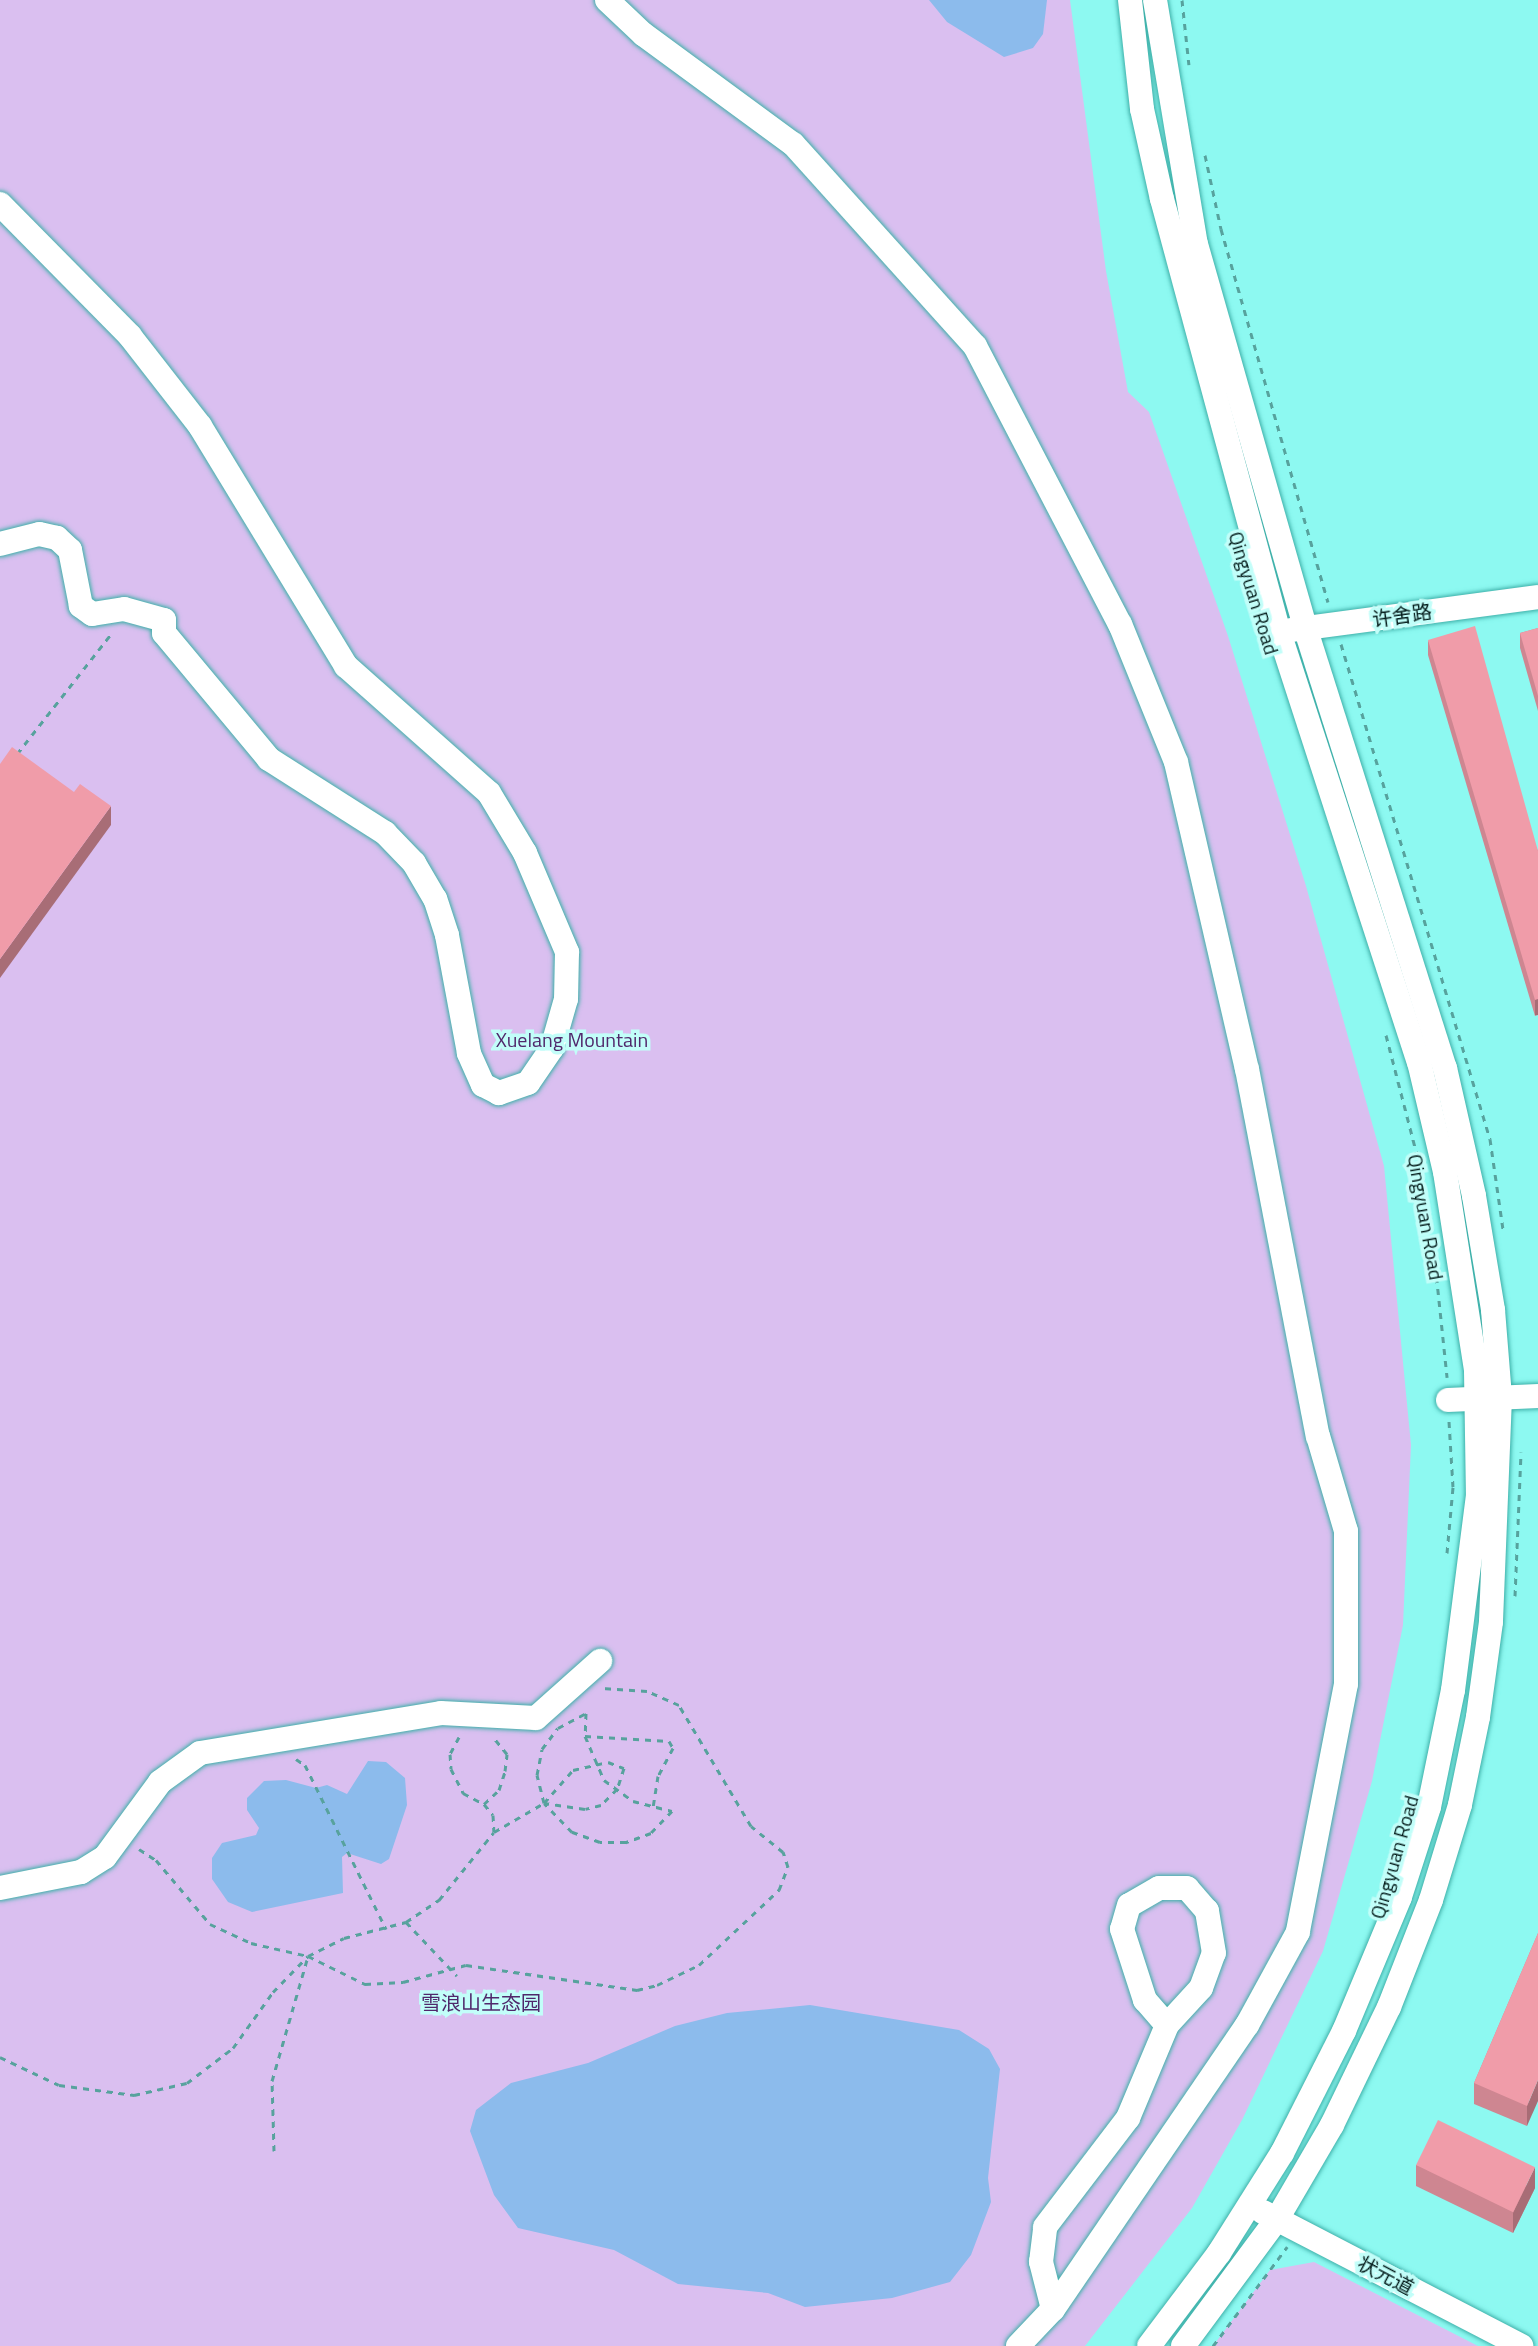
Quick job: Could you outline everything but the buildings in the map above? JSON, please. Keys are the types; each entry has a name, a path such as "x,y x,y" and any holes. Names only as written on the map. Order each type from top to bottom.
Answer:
{"street":[{"path":"607,0 643,34 793,144 975,346 1120,624 1176,762 1247,1069 1318,1436 1346,1531 1346,1684 1298,1932 1247,2025 1053,2309 1018,2346"},
{"name":"Qingyuan Road","path":"1130,0 1142,109 1162,199 1274,635 1419,1062 1445,1172 1488,1398 1466,1605 1429,1807 1400,1897 1344,2031 1250,2205 1149,2346"},
{"name":"Qingyuan Road","path":"1155,0 1196,244 1305,627 1445,1068 1477,1210 1488,1398 1491,1622 1460,1805 1431,1900 1389,2007 1332,2125 1277,2219 1183,2346"},
{"path":"0,204 130,336 200,426 346,666 378,699 489,793 525,853 567,952 563,1011 552,1048 528,1083 499,1093 483,1085 469,1053 447,935 414,863 385,833 269,759 164,633 164,620 143,611 92,614 81,606 70,550 57,538 39,534 0,544"},
{"name":"许舍路","path":"1274,635 1305,627 1538,597"},
{"path":"1448,1400 1538,1396"},
{"path":"0,1888 81,1872 105,1857 160,1782 200,1753 441,1713 536,1718 600,1661"},
{"path":"1053,2309 1041,2262 1045,2227 1128,2118 1167,2025 1201,1988 1214,1953 1207,1911 1187,1888 1159,1888 1129,1905 1122,1929 1145,2000 1167,2025"},
{"name":"状元道","path":"1250,2205 1521,2346"}],"path":[{"path":"1182,0 1191,75"},
{"path":"1204,152 1221,229 1334,624 1415,876 1490,1139 1505,1241"},
{"path":"11,757 22,750 91,654 116,630"},
{"name":"Qingyuan Road","path":"1385,1032 1418,1160"},
{"name":"Qingyuan Road","path":"1433,1246 1453,1487 1446,1563"},
{"path":"1515,1599 1521,1451"},
{"path":"116,1841 146,1851 210,1924 251,1943 308,1956 365,1984 380,1986 466,1965 637,1990 699,1965 779,1890 788,1867 783,1852 751,1826 679,1705 647,1691 574,1687"},
{"path":"586,1713 585,1736 593,1763 617,1789 653,1808 672,1811 651,1833 626,1842 600,1842 572,1832 544,1803 537,1775 542,1749 558,1728 586,1713"},
{"path":"484,1804 499,1790 507,1754 477,1717 450,1754 451,1769 463,1793 484,1804 493,1815 494,1832"},
{"path":"585,1736 669,1741 673,1748 658,1776 653,1808"},
{"path":"0,2057 59,2085 134,2095 187,2083 233,2048 273,1992 308,1956 344,1938 406,1922 439,1900 466,1860 494,1832 544,1803 561,1778 593,1763 624,1768 617,1789 601,1805 585,1809 544,1803"},
{"path":"309,1781 347,1858 364,1879 370,1905 386,1929"},
{"path":"406,1922 457,1976"},
{"path":"274,2151 272,2081 308,1956"},
{"path":"1213,2346 1299,2229"}],"green space":[{"name":"Xuelang Mountain","path":"0,0 1070,0 1106,271 1128,392 1149,412 1228,636 1306,886 1384,1166 1411,1445 1403,1625 1372,1781 1323,1951 1242,2120 1192,2208 1085,2346 0,2346"},
{"path":"1314,2262 1478,2346 1213,2346 1270,2270"}],"water":[{"path":"929,0 1047,0 1043,34 1033,48 1004,57 947,22"},
{"path":"368,1761 386,1762 405,1778 407,1805 389,1859 381,1864 347,1853 342,1857 343,1893 252,1912 228,1902 212,1879 212,1858 222,1843 256,1835 259,1828 247,1810 247,1798 264,1781 286,1780 316,1788 327,1785 347,1794"},
{"path":"810,2005 959,2030 989,2049 1000,2069 988,2178 991,2202 971,2255 950,2282 892,2298 805,2307 768,2293 678,2284 614,2250 518,2228 494,2195 470,2131 476,2110 511,2083 588,2063 675,2026 727,2013"}],"park label":[{"name":"雪浪山生态园","path":"481,2002"}]}
